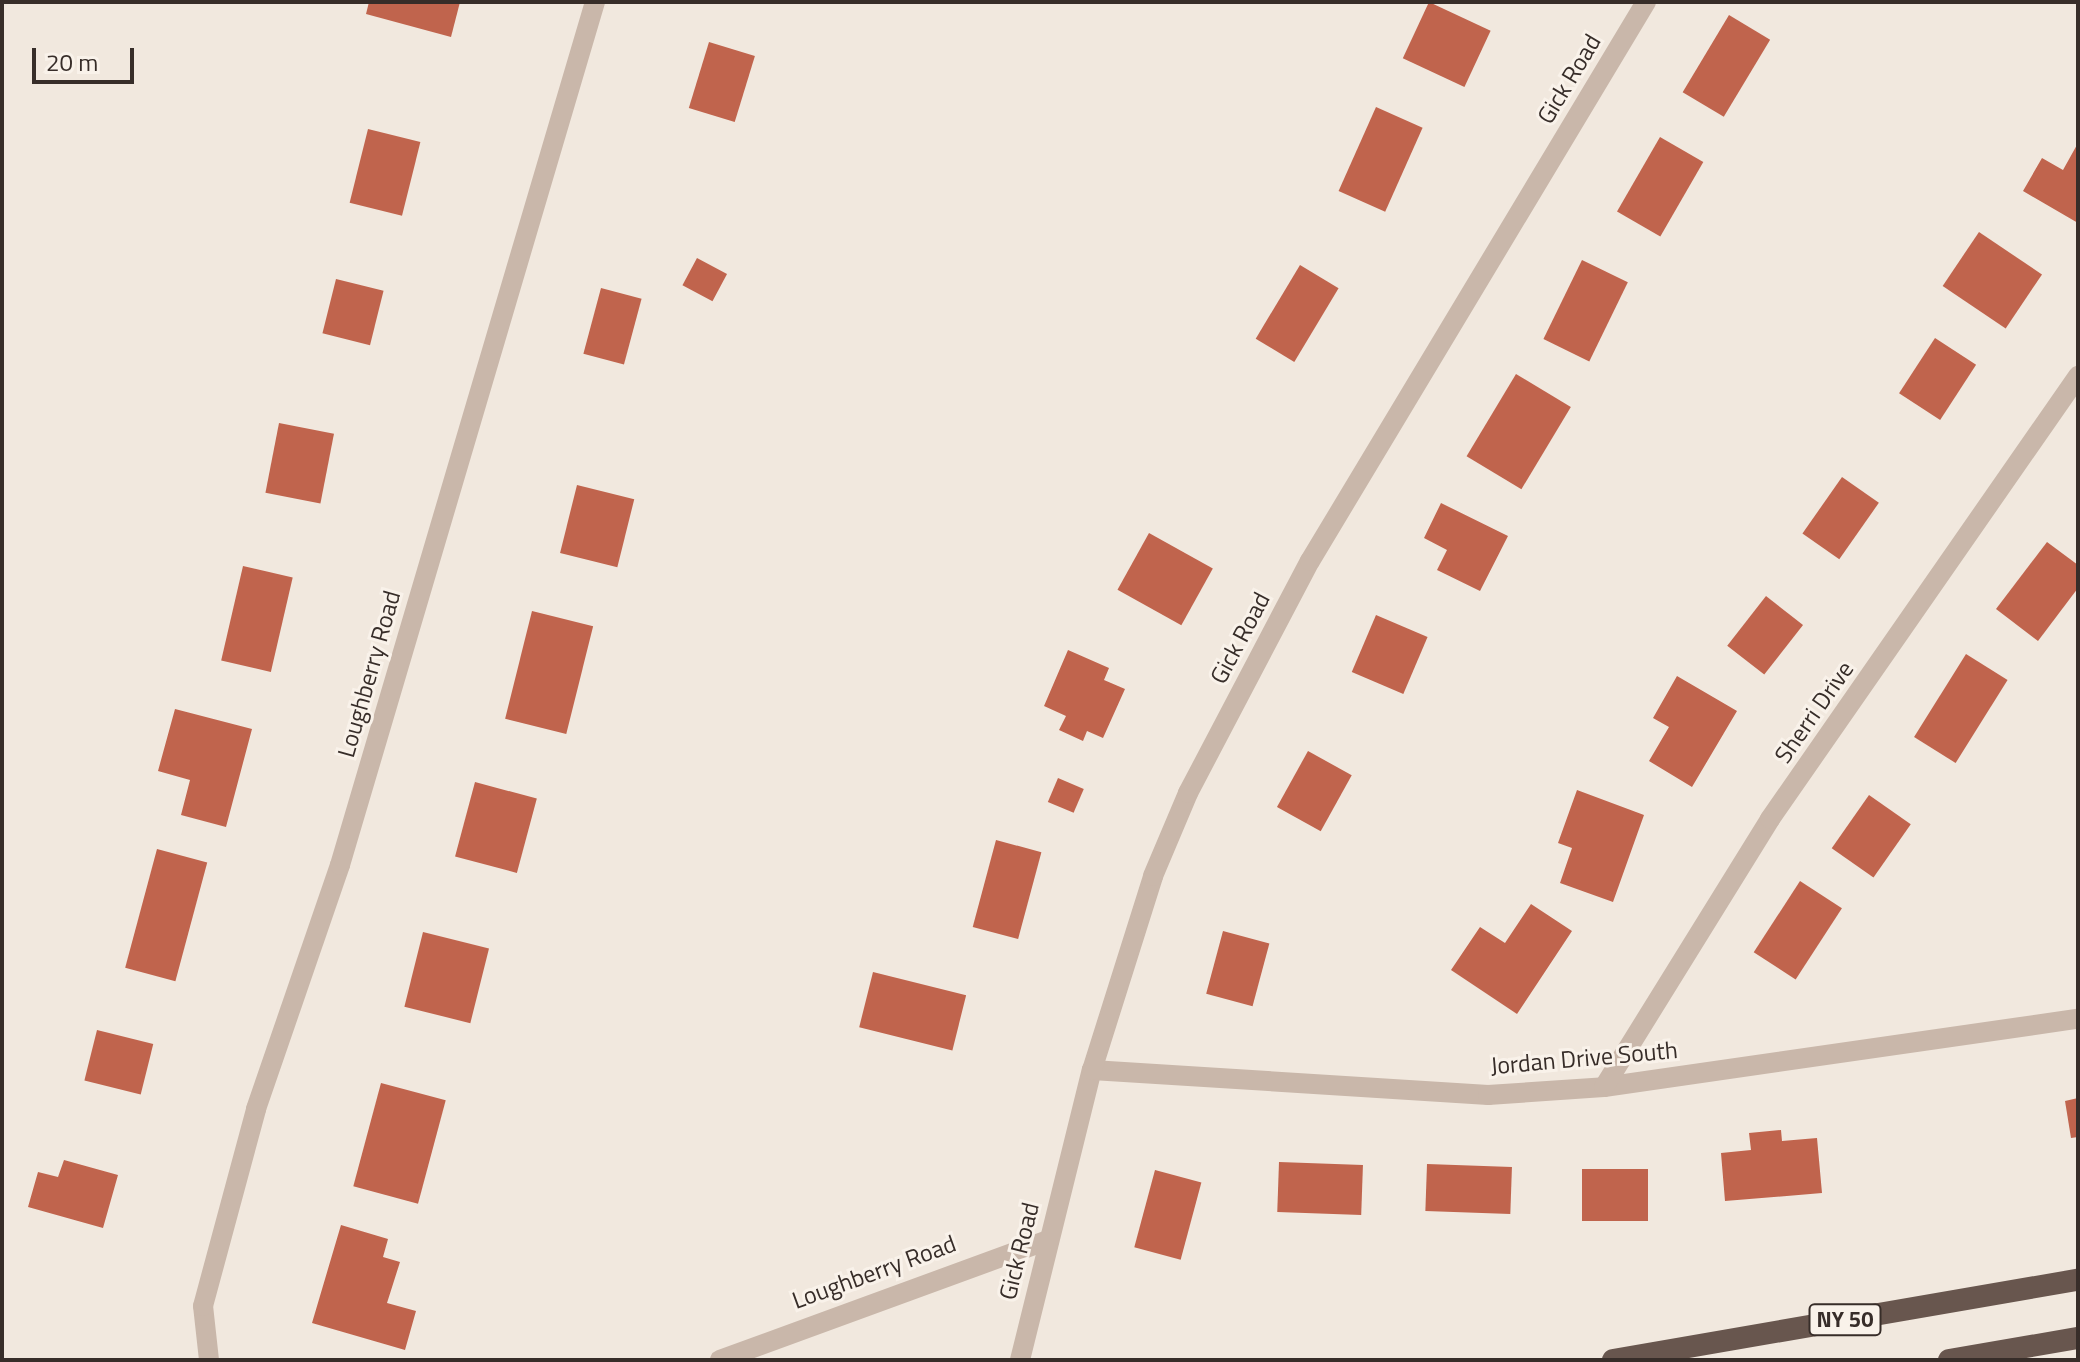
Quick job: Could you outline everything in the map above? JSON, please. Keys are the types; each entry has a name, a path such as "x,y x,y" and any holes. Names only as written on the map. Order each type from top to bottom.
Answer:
{"highway":[{"name":"NY 50","path":"1613,1360 2078,1280"},
{"path":"1949,1360 2078,1338"}],"street":[{"name":"Loughberry Road","path":"209,1360 203,1306 256,1109 340,865 595,2"},
{"name":"Gick Road","path":"1020,1360 1092,1070 1153,876 1188,793 1310,561 1646,2"},
{"name":"Sherri Drive","path":"1604,1087 1770,819 2078,376"},
{"name":"Jordan Drive South","path":"1092,1070 1488,1095 1604,1087 2078,1019"},
{"name":"Loughberry Road","path":"720,1360 1048,1240"}],"building":[{"path":"369,2 460,2 451,37 366,14"},
{"path":"1429,2 1491,31 1464,87 1403,58"},
{"path":"1729,15 1770,40 1724,117 1683,92"},
{"path":"709,42 755,56 735,122 689,108"},
{"path":"1376,107 1423,128 1385,212 1339,191"},
{"path":"368,129 420,142 402,216 350,203"},
{"path":"1660,137 1703,162 1660,236 1617,211"},
{"path":"2078,143 2078,223 2023,191 2042,158 2063,170"},
{"path":"1979,232 2042,274 2006,328 1943,286"},
{"path":"697,258 727,274 712,301 682,285"},
{"path":"1582,260 1628,282 1589,361 1543,339"},
{"path":"1300,265 1339,288 1294,362 1256,339"},
{"path":"336,279 384,291 370,345 322,333"},
{"path":"601,288 642,299 624,365 583,354"},
{"path":"1935,338 1976,365 1940,420 1899,393"},
{"path":"1516,374 1571,407 1521,489 1467,456"},
{"path":"279,423 334,434 320,503 265,493"},
{"path":"1842,477 1879,503 1839,559 1802,534"},
{"path":"577,485 634,499 617,567 560,553"},
{"path":"1441,503 1508,536 1480,591 1437,570 1447,550 1424,538"},
{"path":"1149,533 1213,568 1181,625 1117,590"},
{"path":"2047,542 2078,565 2078,588 2038,641 1996,609"},
{"path":"243,566 293,577 271,672 221,661"},
{"path":"1766,596 1803,625 1764,675 1727,646"},
{"path":"532,611 593,626 566,734 505,719"},
{"path":"1376,615 1428,637 1403,694 1352,672"},
{"path":"1068,650 1109,668 1104,680 1125,689 1103,738 1087,731 1083,741 1059,730 1066,716 1044,706"},
{"path":"1966,654 2008,680 1956,763 1914,737"},
{"path":"1677,676 1737,711 1692,787 1649,761 1669,727 1653,718"},
{"path":"175,709 252,729 226,827 181,815 190,780 158,771"},
{"path":"1308,751 1352,775 1321,831 1277,807"},
{"path":"1058,778 1084,789 1074,813 1048,802"},
{"path":"475,782 537,799 517,873 455,856"},
{"path":"1577,790 1644,815 1613,902 1560,883 1572,848 1558,843"},
{"path":"1869,795 1911,824 1873,877 1832,848"},
{"path":"996,840 1041,852 1018,939 973,927"},
{"path":"157,849 207,862 175,981 125,968"},
{"path":"1800,881 1842,908 1796,980 1754,952"},
{"path":"1531,904 1572,931 1517,1014 1451,970 1480,927 1505,943"},
{"path":"1223,931 1269,943 1253,1006 1206,994"},
{"path":"423,932 489,948 470,1023 404,1007"},
{"path":"873,972 966,995 952,1051 859,1027"},
{"path":"97,1030 153,1044 141,1094 84,1080"},
{"path":"381,1083 446,1100 418,1204 353,1186"},
{"path":"2078,1098 2078,1137 2071,1138 2065,1101"},
{"path":"1781,1130 1782,1141 1817,1138 1822,1193 1725,1201 1721,1153 1751,1150 1749,1133"},
{"path":"64,1160 118,1175 103,1228 28,1207 38,1172 58,1177"},
{"path":"1279,1162 1363,1165 1361,1215 1277,1212"},
{"path":"1427,1164 1512,1167 1510,1214 1425,1211"},
{"path":"1582,1169 1648,1169 1648,1221 1582,1221"},
{"path":"1155,1170 1201,1182 1181,1260 1134,1247"},
{"path":"341,1225 388,1239 383,1257 400,1262 387,1303 416,1311 405,1350 312,1323"}]}
